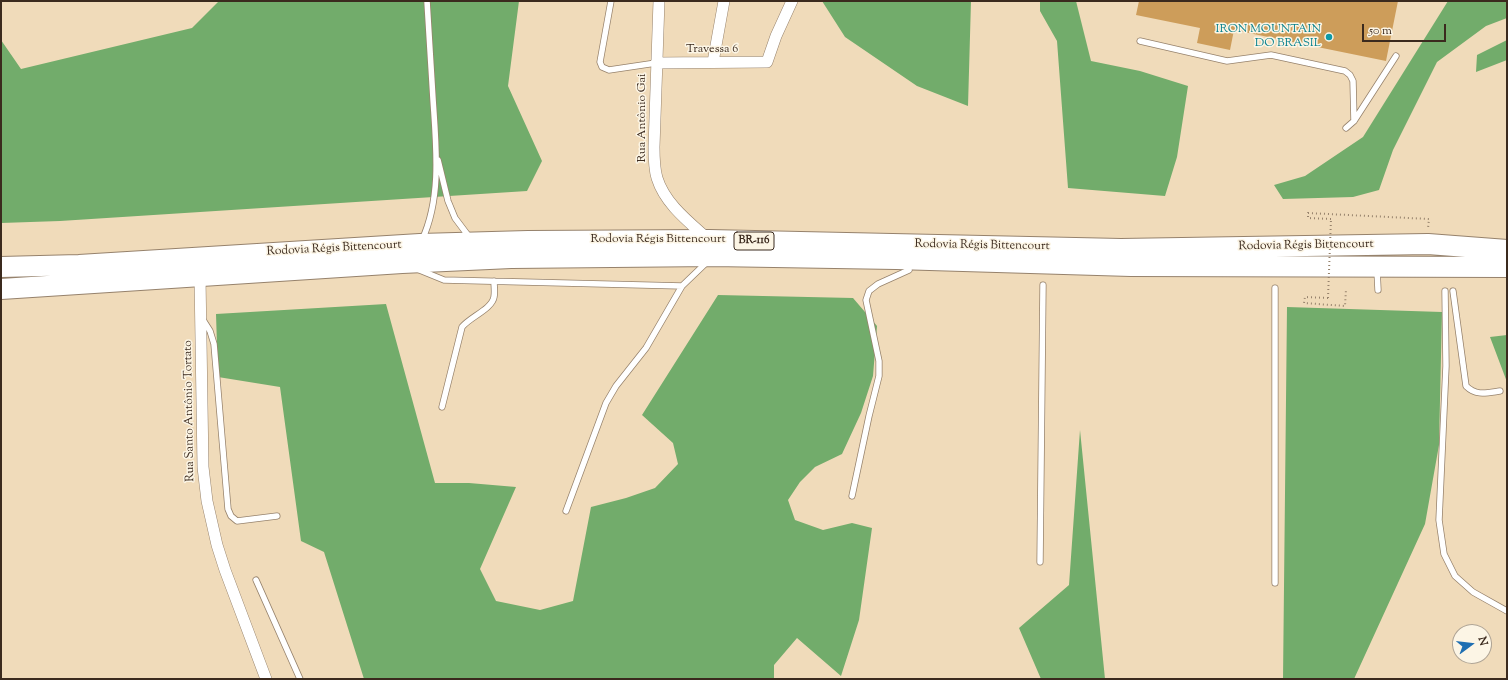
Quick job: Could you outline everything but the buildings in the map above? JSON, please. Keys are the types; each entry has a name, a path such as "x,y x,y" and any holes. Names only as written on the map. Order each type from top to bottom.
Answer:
{"highway":[{"name":"Rodovia Régis Bittencourt","path":"1,267 79,265 472,242 711,248 1121,249 1428,244 1507,250"},
{"name":"Rodovia Régis Bittencourt","path":"1,289 402,263 711,248 896,259 1131,266 1507,267"}],"street":[{"name":"Rua Antônio Gai","path":"660,1 656,63 655,166 663,191 675,208 711,248"},
{"path":"713,62 724,1"},
{"name":"Travessa 6","path":"656,63 767,62 776,36 792,1"},
{"name":"Rua Santo Antônio Tortato","path":"200,276 203,467 207,501 217,545 225,570 266,679"}],"lane":[{"path":"420,244 428,226 432,210 437,154 427,1"},
{"path":"611,1 600,62 602,67 608,70 656,63"},
{"path":"1140,41 1227,61 1271,55 1345,71 1350,75 1353,81 1354,121"},
{"path":"1346,128 1354,121 1396,56"},
{"path":"437,154 450,207 455,218 472,242"},
{"path":"566,511 606,403 616,386 646,348 682,286 711,248"},
{"path":"402,263 444,280 682,286"},
{"path":"1377,267 1378,290"},
{"path":"852,496 879,376 879,361 866,300 869,291 878,284 909,270"},
{"path":"442,407 462,327 467,321 490,305 494,298 494,281"},
{"path":"1040,562 1043,285"},
{"path":"1275,288 1275,583"},
{"path":"1445,291 1446,374 1439,520 1444,554 1455,576 1473,592 1507,611"},
{"path":"1453,291 1466,386 1471,392 1480,394 1500,391"},
{"path":"201,318 210,331 214,344 228,509 237,521 277,516"},
{"path":"256,580 300,679"}],"path":[{"path":"1346,289 1345,306 1304,303 1305,297 1328,298 1331,219 1308,218 1308,213 1429,219 1428,244"}],"green space":[{"path":"219,1 519,1 508,86 542,161 527,191 60,221 1,223 1,40 21,69 192,28"},
{"path":"822,1 971,1 968,106 917,86 845,37"},
{"path":"1040,1 1076,1 1091,61 1140,71 1188,86 1177,157 1165,196 1068,188 1057,41 1040,11"},
{"path":"1448,1 1507,1 1507,18 1486,26 1437,62 1393,150 1379,190 1353,197 1283,199 1274,185 1305,176 1363,137"},
{"path":"1507,40 1507,60 1476,72 1477,55"},
{"path":"718,295 853,298 877,326 873,376 861,413 842,454 815,467 800,482 788,500 795,520 823,530 852,523 872,528 859,620 841,676 797,638 774,665 774,679 364,679 324,552 301,541 280,387 218,377 216,314 386,304 435,483 469,483 516,487 480,569 496,601 540,610 573,601 591,507 626,498 655,488 678,464 673,443 642,415"},
{"path":"1287,307 1442,312 1439,445 1425,524 1354,679 1283,679"},
{"path":"1507,335 1507,382 1490,337"},
{"path":"1080,430 1105,679 1041,679 1019,628 1069,585"}],"place":[{"name":"IRON MOUNTAIN DO BRASIL","path":"1329,37"}]}
